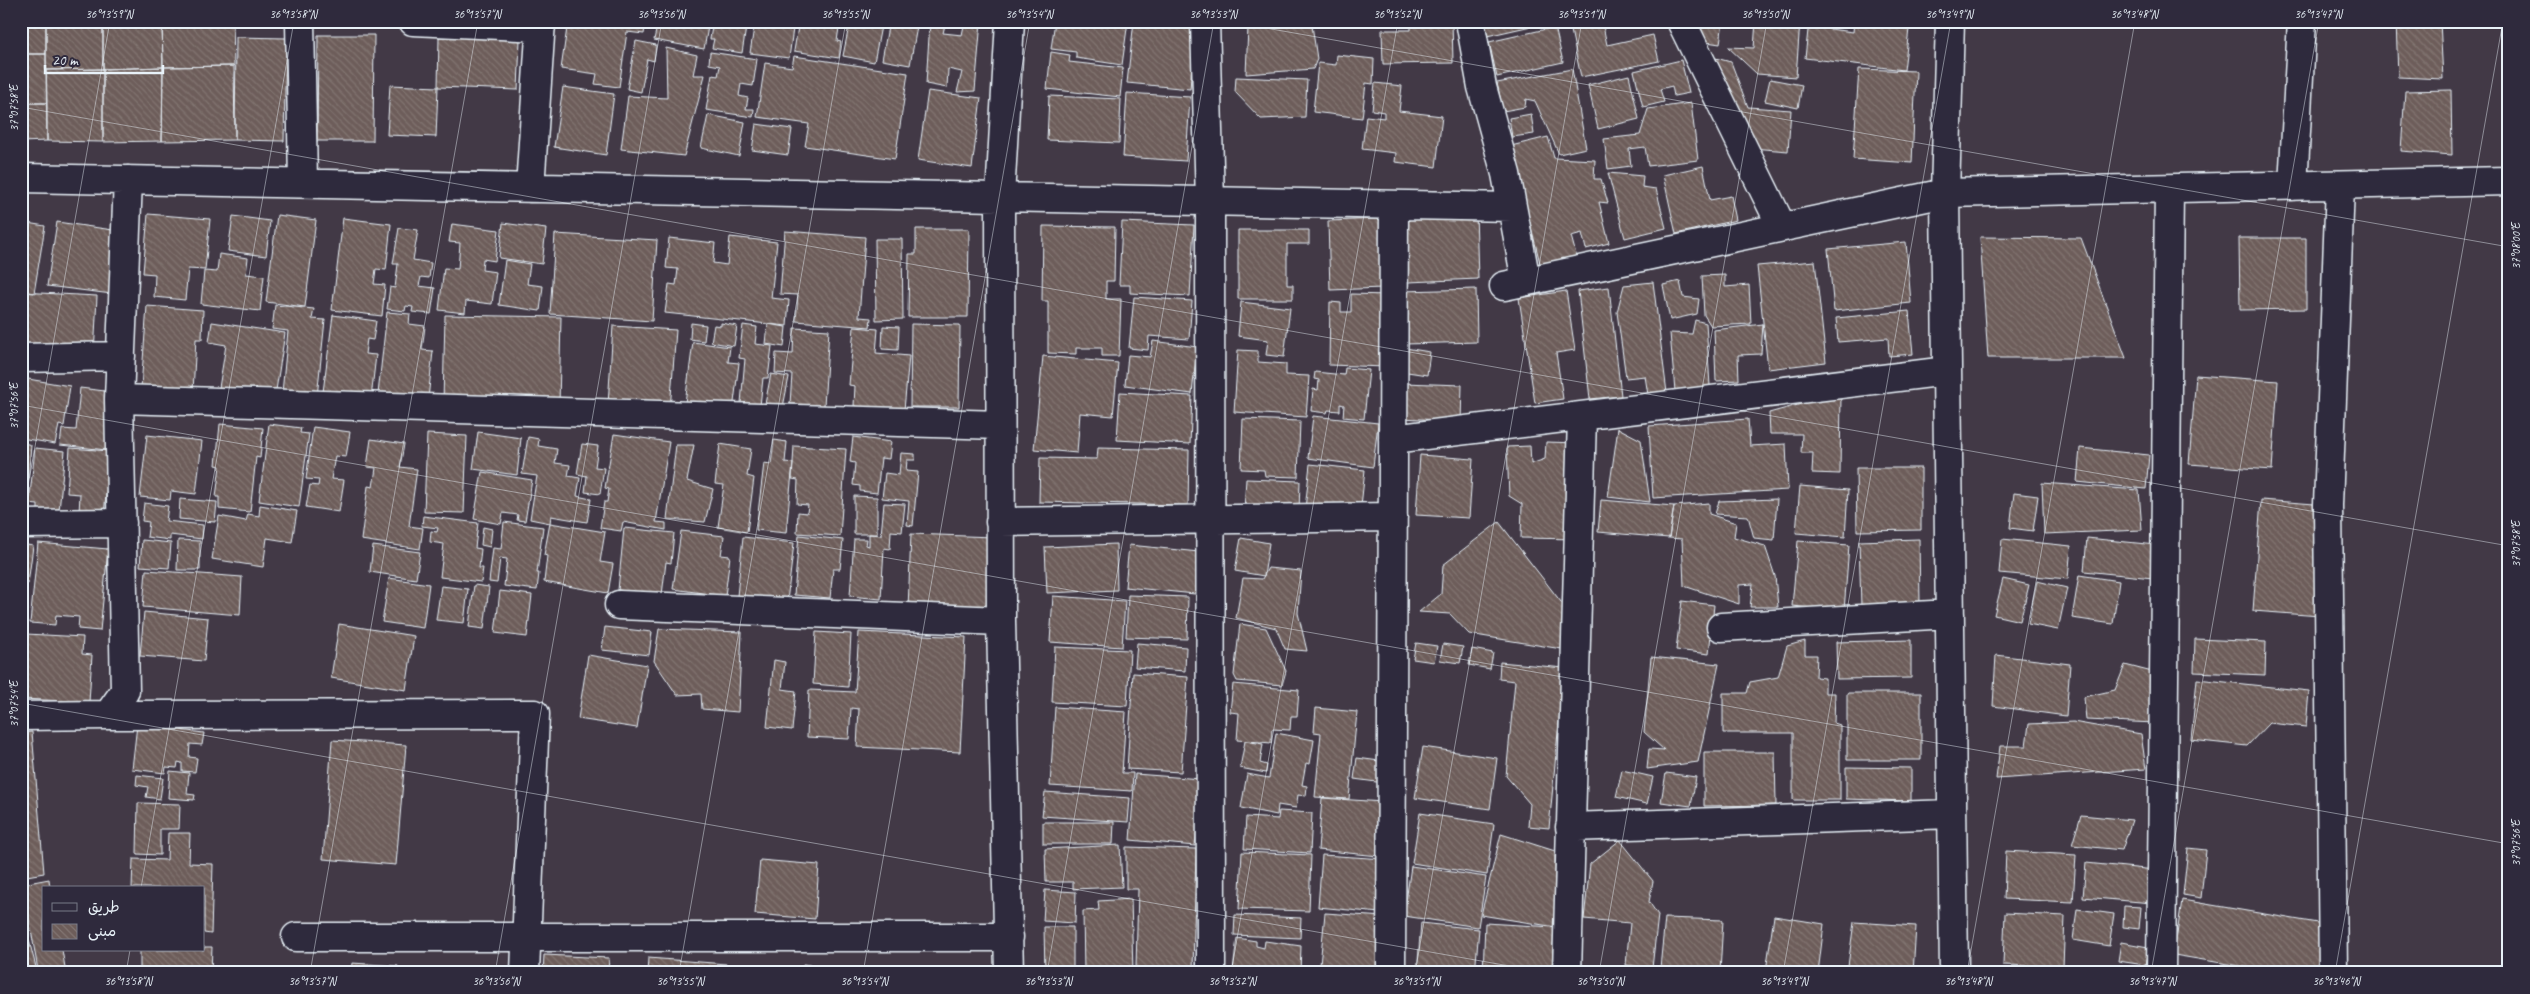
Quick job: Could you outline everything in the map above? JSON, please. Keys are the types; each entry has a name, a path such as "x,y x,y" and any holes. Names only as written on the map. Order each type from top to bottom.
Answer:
{"street":[{"path":"300,21 303,183"},
{"path":"413,21 541,24 530,188"},
{"path":"1009,973 1001,621 1000,197 1010,21"},
{"path":"1205,21 1210,202 1211,973"},
{"path":"1470,21 1482,87 1506,174 1512,207 1515,284 1945,193 2509,181"},
{"path":"1680,21 1782,227"},
{"path":"1950,21 1945,193 1954,973"},
{"path":"2293,186 2302,21"},
{"path":"21,178 1512,207"},
{"path":"108,715 125,691 120,399 128,180"},
{"path":"2334,973 2328,504 2340,186"},
{"path":"2161,973 2169,189"},
{"path":"1392,973 1394,205"},
{"path":"21,358 121,356"},
{"path":"1393,440 1947,371"},
{"path":"120,399 1000,425"},
{"path":"1567,973 1582,416"},
{"path":"1000,522 1393,517"},
{"path":"21,524 122,523"},
{"path":"619,605 1001,621"},
{"path":"1721,627 1950,614"},
{"path":"21,716 535,714 528,936 525,973"},
{"path":"1570,827 1952,814"},
{"path":"296,937 1008,937"}],"building":[{"path":"21,21 46,21 46,54 21,54"},
{"path":"46,21 103,21 103,69 46,70"},
{"path":"103,21 162,21 163,67 103,69"},
{"path":"162,21 233,21 234,66 163,67"},
{"path":"568,21 646,21 644,34 627,32 619,87 595,84 597,74 561,69"},
{"path":"658,21 709,21 704,49 654,40"},
{"path":"713,21 747,21 742,53 712,48 714,39 710,39"},
{"path":"755,21 794,21 789,58 750,53"},
{"path":"799,21 840,21 837,41 841,42 839,58 794,51"},
{"path":"850,21 882,21 874,62 843,56"},
{"path":"889,21 918,21 910,65 882,60"},
{"path":"930,21 946,21 943,33 962,35 965,21 981,21 975,91 957,92 962,72 948,69 947,88 926,84"},
{"path":"1055,21 1128,21 1122,65 1076,58 1076,52 1051,49"},
{"path":"1134,21 1195,27 1190,89 1127,83"},
{"path":"1232,21 1288,21 1312,25 1317,59 1313,69 1246,74 1248,27 1231,26"},
{"path":"1411,21 1452,21 1453,63 1383,64 1382,30 1411,30"},
{"path":"1484,21 1540,21 1540,24 1487,36"},
{"path":"1569,21 1602,21 1607,45 1653,35 1659,61 1581,77"},
{"path":"1692,21 1723,21 1720,44 1700,41"},
{"path":"1756,21 1800,21 1796,77 1757,74 1728,47 1754,48"},
{"path":"1809,21 1831,21 1830,29 1853,32 1854,21 1910,21 1904,70 1805,58"},
{"path":"2396,21 2440,21 2443,79 2398,77"},
{"path":"1555,27 1563,62 1497,77 1489,42"},
{"path":"318,35 374,35 373,141 317,141"},
{"path":"236,37 286,38 284,141 235,140"},
{"path":"439,37 520,39 518,90 438,87"},
{"path":"636,41 656,45 654,61 647,59 641,92 627,89"},
{"path":"666,48 697,55 693,75 705,75 684,156 621,149 628,96 667,98"},
{"path":"710,52 757,59 753,86 741,84 739,96 748,98 746,109 754,109 753,117 706,110 712,75 718,76 720,66 709,64"},
{"path":"1051,52 1070,55 1069,62 1123,68 1120,97 1047,89"},
{"path":"21,54 46,54 47,103 21,103"},
{"path":"1337,55 1374,59 1373,84 1366,83 1362,118 1313,112 1318,63 1336,65"},
{"path":"1704,55 1731,62 1748,107 1791,110 1788,151 1752,148"},
{"path":"794,56 908,73 895,159 805,146 809,124 757,117 765,63 792,67"},
{"path":"1681,60 1689,93 1674,96 1672,86 1660,89 1664,102 1643,107 1634,71"},
{"path":"234,66 235,140 162,141 163,67"},
{"path":"163,67 162,141 103,142 103,69"},
{"path":"103,69 103,142 47,141 46,70"},
{"path":"1572,69 1586,148 1559,154 1535,101 1526,99 1525,107 1503,111 1497,83"},
{"path":"1859,69 1916,71 1912,163 1853,159"},
{"path":"1629,75 1639,119 1598,129 1588,85"},
{"path":"1236,77 1307,80 1305,117 1261,119 1235,92"},
{"path":"1770,79 1802,85 1798,108 1765,101"},
{"path":"1375,83 1402,86 1399,111 1442,116 1436,167 1395,162 1396,153 1362,149 1366,116 1384,118 1384,112 1372,110"},
{"path":"390,85 438,87 436,137 387,135"},
{"path":"563,87 614,94 606,155 554,147"},
{"path":"2451,90 2452,155 2401,151 2405,91"},
{"path":"928,91 981,98 972,168 918,160"},
{"path":"1127,93 1190,97 1186,161 1123,157"},
{"path":"1049,96 1121,99 1119,143 1047,140"},
{"path":"21,103 47,103 47,141 21,142"},
{"path":"1691,103 1698,160 1648,166 1645,147 1629,149 1631,166 1608,169 1604,139 1640,135 1648,109"},
{"path":"1531,114 1534,134 1512,137 1509,118"},
{"path":"708,115 745,122 739,156 701,148"},
{"path":"756,124 792,129 788,155 752,150"},
{"path":"1548,137 1554,158 1595,160 1594,179 1601,179 1608,203 1599,202 1609,243 1586,249 1582,233 1571,236 1577,258 1541,267 1511,146"},
{"path":"1703,166 1710,200 1731,196 1736,220 1676,234 1663,175"},
{"path":"1608,173 1643,176 1642,187 1656,189 1666,228 1625,238"},
{"path":"1476,212 1478,279 1408,282 1405,214"},
{"path":"148,214 210,219 205,270 188,269 185,300 154,297 155,274 143,273"},
{"path":"277,215 316,220 305,307 266,302"},
{"path":"233,216 270,221 266,256 228,251"},
{"path":"343,218 391,224 386,270 376,269 374,284 385,285 382,316 332,310"},
{"path":"1380,219 1383,288 1330,290 1328,221"},
{"path":"21,222 45,226 34,293 21,291"},
{"path":"57,222 120,231 112,294 47,286"},
{"path":"1122,222 1194,225 1190,296 1130,293 1130,285 1119,285"},
{"path":"503,223 546,229 542,264 499,258"},
{"path":"452,224 499,230 495,261 483,259 482,270 496,272 492,304 466,301 465,313 439,310 444,268 458,269 460,243 449,242"},
{"path":"1043,226 1115,227 1114,281 1106,281 1106,299 1121,299 1119,356 1102,356 1102,348 1076,348 1076,354 1048,353 1048,301 1042,301"},
{"path":"399,228 418,230 413,260 431,263 429,278 421,277 419,286 435,288 431,314 412,312 413,307 406,306 405,311 387,309 390,287 395,288 398,264 393,264"},
{"path":"916,229 969,229 968,317 908,317 909,254 916,254"},
{"path":"1238,230 1309,230 1309,244 1287,244 1287,285 1293,285 1293,299 1238,299"},
{"path":"785,231 865,237 859,317 871,318 870,327 796,321 798,295 780,294"},
{"path":"555,234 657,240 652,321 550,314"},
{"path":"730,237 777,242 771,298 789,300 787,326 665,313 669,284 676,285 678,269 666,268 669,238 715,243 713,263 727,265"},
{"path":"1980,237 2081,238 2126,358 1988,358"},
{"path":"2239,238 2306,238 2306,309 2240,310"},
{"path":"875,239 902,239 903,319 876,320"},
{"path":"1906,242 1911,303 1834,311 1828,249"},
{"path":"219,254 248,258 246,274 264,276 260,311 201,304 204,271 217,272"},
{"path":"505,260 530,264 527,284 543,286 540,311 499,305"},
{"path":"1815,261 1826,362 1768,369 1757,266"},
{"path":"1725,275 1725,287 1749,285 1751,324 1711,326 1704,315 1702,276"},
{"path":"1680,281 1683,297 1699,299 1697,314 1670,320 1663,285"},
{"path":"1653,282 1667,393 1648,395 1645,376 1626,378 1617,312 1624,285"},
{"path":"1609,287 1621,396 1590,399 1578,291"},
{"path":"1476,289 1477,342 1405,344 1403,291"},
{"path":"1566,291 1575,350 1556,353 1563,399 1535,403 1519,298"},
{"path":"21,292 97,296 94,356 21,352"},
{"path":"1351,294 1387,295 1386,367 1329,365 1330,302 1341,303 1341,312 1351,312"},
{"path":"1134,297 1192,301 1189,339 1149,336 1148,350 1129,348"},
{"path":"1241,302 1290,308 1284,357 1266,355 1268,340 1238,336"},
{"path":"275,305 314,309 312,319 325,320 317,397 282,393 288,331 272,329"},
{"path":"147,306 203,310 202,339 196,339 193,391 141,388"},
{"path":"1909,311 1913,354 1889,356 1888,338 1838,342 1836,318"},
{"path":"387,312 410,314 409,324 425,326 422,350 433,351 428,399 378,394"},
{"path":"333,315 376,321 373,340 367,339 365,354 376,355 371,398 323,392"},
{"path":"445,315 561,317 559,406 443,403"},
{"path":"1695,320 1706,323 1710,386 1675,391 1670,333 1692,334"},
{"path":"212,322 285,333 274,403 218,394 226,345 209,342"},
{"path":"691,323 706,325 704,341 690,339"},
{"path":"721,323 737,326 734,346 711,342 714,325 721,326"},
{"path":"768,324 786,327 784,347 766,344"},
{"path":"911,324 960,325 959,407 910,407"},
{"path":"1763,324 1761,354 1738,355 1739,380 1716,381 1714,330"},
{"path":"743,325 757,327 755,344 772,346 768,378 763,378 760,406 741,403 745,359 739,358"},
{"path":"613,326 676,330 670,410 608,405"},
{"path":"883,326 899,327 898,350 882,349"},
{"path":"854,327 878,329 876,353 909,356 904,410 854,406 855,386 849,385"},
{"path":"794,328 829,330 824,406 790,404 792,374 775,373 776,353 793,354"},
{"path":"1153,341 1197,347 1192,394 1125,385 1128,355 1150,357"},
{"path":"693,342 730,347 728,362 739,363 733,410 685,403"},
{"path":"1405,348 1430,352 1427,375 1401,371"},
{"path":"1238,350 1258,351 1258,362 1286,364 1286,375 1309,376 1306,417 1234,412"},
{"path":"1043,356 1118,363 1113,416 1080,413 1077,453 1034,449"},
{"path":"1345,368 1369,370 1364,419 1343,417 1344,405 1340,404 1340,411 1328,410 1327,413 1311,411 1313,389 1318,390 1319,380 1314,379 1315,372 1344,375"},
{"path":"771,374 789,377 783,407 765,404"},
{"path":"2196,375 2278,381 2272,470 2189,464"},
{"path":"28,379 70,386 64,426 59,425 55,444 21,438 21,422"},
{"path":"1403,383 1462,385 1461,421 1401,418"},
{"path":"80,388 113,392 107,450 60,445 62,429 76,430"},
{"path":"1120,392 1192,396 1190,444 1117,440"},
{"path":"1841,393 1840,474 1812,473 1813,453 1801,453 1802,434 1770,434 1769,413"},
{"path":"1313,416 1378,423 1373,467 1308,458"},
{"path":"1243,419 1300,421 1298,477 1265,476 1264,470 1241,469"},
{"path":"1748,419 1750,446 1786,444 1788,490 1653,498 1649,426"},
{"path":"220,424 263,428 260,458 256,457 250,512 219,509 219,497 216,497 220,466 216,465"},
{"path":"269,424 301,428 300,433 309,434 299,507 259,501"},
{"path":"313,427 350,432 346,457 335,456 331,479 344,480 339,512 306,507 310,485 318,486 319,480 306,479"},
{"path":"1618,428 1641,440 1650,502 1608,497"},
{"path":"478,432 521,438 517,475 473,469"},
{"path":"427,434 467,436 464,513 424,512"},
{"path":"614,434 669,442 656,522 666,523 666,530 623,522 621,531 600,528 604,502 607,502 609,489 605,488"},
{"path":"147,435 202,441 196,494 171,491 170,500 140,497"},
{"path":"528,437 539,439 538,446 557,449 555,463 570,465 568,476 580,478 577,496 591,499 587,522 551,516 550,523 530,519 537,476 522,474"},
{"path":"853,437 891,442 889,459 881,458 877,493 860,491 860,486 853,485 855,463 850,462"},
{"path":"371,439 404,444 400,467 417,469 409,526 423,528 420,549 361,540 368,486 373,487 376,468 367,467"},
{"path":"774,440 787,442 785,462 793,463 786,533 756,530 764,463 771,464"},
{"path":"21,442 31,445 28,480 21,480"},
{"path":"1546,442 1579,443 1578,539 1521,538 1522,504 1509,496 1507,447 1530,446 1531,464 1545,459"},
{"path":"582,444 598,446 595,467 604,468 600,494 585,492 587,476 577,474"},
{"path":"720,444 751,449 747,476 754,478 747,532 718,527 724,485 715,484"},
{"path":"676,445 694,445 687,481 713,489 705,522 667,519"},
{"path":"794,446 846,449 840,536 797,533 798,512 807,513 808,505 797,504 798,480 792,479"},
{"path":"35,448 65,451 59,511 38,510 38,505 29,504"},
{"path":"70,448 110,451 104,515 79,513 80,494 67,493"},
{"path":"1098,448 1189,450 1188,505 1039,502 1040,458 1097,459"},
{"path":"2080,448 2149,455 2146,489 2077,482"},
{"path":"901,453 915,454 915,460 907,460 906,471 918,472 913,526 907,525 909,501 882,498 885,473 899,475"},
{"path":"1420,455 1473,459 1469,518 1416,515"},
{"path":"1310,464 1365,470 1360,515 1305,509"},
{"path":"1856,468 1921,468 1921,530 1857,531"},
{"path":"482,472 532,480 525,521 517,520 518,515 503,513 501,524 474,519"},
{"path":"1246,479 1300,481 1299,512 1244,510"},
{"path":"2042,483 2139,490 2142,530 2044,534"},
{"path":"1800,486 1848,490 1845,537 1796,533"},
{"path":"2014,493 2038,496 2033,531 2010,528"},
{"path":"854,496 877,497 877,534 854,534"},
{"path":"180,499 217,502 215,522 179,519"},
{"path":"1777,499 1774,540 1754,538 1748,516 1715,514 1719,501"},
{"path":"1601,500 1674,506 1669,538 1598,532"},
{"path":"2261,500 2328,505 2320,616 2253,611"},
{"path":"144,503 168,506 166,521 203,525 202,539 170,535 170,540 147,537 149,522 142,521"},
{"path":"884,503 905,504 902,532 891,531 890,549 884,548 881,599 850,596 854,539 867,539 866,545 869,546 869,534 881,535"},
{"path":"1709,503 1709,514 1736,523 1734,537 1765,546 1775,576 1778,607 1750,607 1753,584 1739,585 1739,604 1684,586 1682,539 1669,538 1674,506"},
{"path":"260,505 297,511 292,542 267,538 263,567 212,559 219,516 246,521 248,514 259,516"},
{"path":"423,516 478,523 475,548 481,549 479,568 483,568 481,582 440,577 444,544 430,542 431,531 437,532 438,528 422,526"},
{"path":"504,522 543,527 537,573 539,573 537,590 504,586 507,559 500,558 497,583 489,582 493,548 501,549"},
{"path":"1499,522 1568,611 1562,649 1469,634 1450,614 1419,612 1441,594 1443,565"},
{"path":"550,523 605,532 600,562 613,564 608,593 544,582 547,556 544,555"},
{"path":"483,527 492,529 490,547 481,545"},
{"path":"624,528 674,533 671,563 666,562 662,595 618,590"},
{"path":"681,531 724,536 721,555 730,556 725,596 673,589"},
{"path":"911,534 993,537 990,613 908,609"},
{"path":"799,535 843,540 840,569 833,569 830,598 794,595"},
{"path":"743,537 794,543 787,601 737,596"},
{"path":"1241,538 1269,543 1264,576 1235,571"},
{"path":"2087,538 2156,545 2153,578 2084,571"},
{"path":"1919,539 1920,604 1861,606 1859,541"},
{"path":"2002,539 2071,546 2068,579 1999,573"},
{"path":"142,540 171,543 169,568 140,566"},
{"path":"178,540 200,541 200,570 177,570"},
{"path":"1798,541 1849,545 1844,611 1792,606"},
{"path":"38,543 108,549 100,631 78,629 79,617 56,615 55,625 30,623"},
{"path":"21,544 33,546 28,584 21,583"},
{"path":"1116,544 1117,590 1047,593 1045,547"},
{"path":"1129,545 1199,552 1195,594 1125,587"},
{"path":"373,546 420,552 416,579 370,572"},
{"path":"1268,568 1301,571 1298,613 1307,651 1285,649 1276,628 1236,618 1243,578 1262,579"},
{"path":"146,570 242,577 240,615 143,607"},
{"path":"2079,575 2119,581 2113,624 2072,618"},
{"path":"389,578 429,584 423,628 382,622"},
{"path":"2003,579 2029,585 2020,621 1994,615"},
{"path":"2037,581 2067,588 2058,630 2028,624"},
{"path":"474,585 489,587 484,629 469,627"},
{"path":"441,586 468,589 464,623 436,620"},
{"path":"500,591 532,595 527,637 495,633"},
{"path":"1128,595 1188,597 1187,639 1126,637"},
{"path":"1053,596 1125,601 1122,647 1050,642"},
{"path":"21,598 27,599 26,634 83,637 82,654 92,655 89,702 21,699"},
{"path":"1682,601 1714,605 1709,654 1676,650"},
{"path":"144,612 208,618 204,661 140,656"},
{"path":"339,624 414,636 406,690 331,678"},
{"path":"1240,624 1266,628 1286,671 1282,685 1237,681 1234,675"},
{"path":"605,627 652,632 649,655 602,650"},
{"path":"659,629 742,632 738,712 702,709 701,694 677,695 654,661"},
{"path":"816,632 851,634 848,687 813,684"},
{"path":"859,632 966,637 960,752 857,747 859,709 851,708 849,739 807,737 809,690 855,692"},
{"path":"2195,639 2266,642 2265,675 2194,672"},
{"path":"1911,640 1911,678 1837,679 1836,642"},
{"path":"1805,641 1805,655 1817,655 1816,677 1825,678 1825,693 1835,693 1834,723 1840,725 1840,800 1793,800 1793,733 1723,733 1723,693 1747,693 1750,682 1778,677 1787,646"},
{"path":"1137,643 1186,647 1185,671 1135,667"},
{"path":"1416,643 1437,646 1434,662 1413,659"},
{"path":"1443,644 1463,647 1460,663 1440,660"},
{"path":"1055,647 1130,650 1127,706 1052,702"},
{"path":"1472,649 1493,653 1490,669 1469,665"},
{"path":"588,655 647,665 637,728 578,719"},
{"path":"1996,655 2070,664 2066,716 1993,706"},
{"path":"1651,657 1719,664 1698,762 1647,769 1649,749 1664,750 1644,732"},
{"path":"774,660 785,662 782,689 796,691 792,730 767,727"},
{"path":"1500,662 1564,668 1549,828 1528,826 1530,804 1506,776 1515,681 1499,679"},
{"path":"2125,665 2156,673 2156,723 2086,720 2084,697 2115,690"},
{"path":"1133,673 1188,677 1181,772 1127,769"},
{"path":"2197,679 2309,691 2306,727 2269,723 2247,746 2191,740"},
{"path":"1233,684 1299,690 1297,716 1291,716 1290,730 1272,729 1271,743 1237,740 1239,713 1230,712"},
{"path":"1847,693 1921,693 1921,760 1847,760"},
{"path":"1055,707 1126,712 1122,773 1133,773 1132,791 1050,786"},
{"path":"1316,708 1357,712 1349,799 1315,797 1321,733 1314,732"},
{"path":"2073,722 2141,734 2146,769 1996,779 2000,746 2026,746 2029,724"},
{"path":"137,725 204,733 202,745 190,744 189,757 197,758 195,772 182,771 182,763 178,762 177,768 166,767 165,773 132,769"},
{"path":"32,732 44,873 21,877 21,733"},
{"path":"1276,733 1314,740 1310,764 1306,763 1302,785 1307,786 1306,796 1298,795 1296,808 1278,805 1277,815 1241,808 1247,774 1269,778"},
{"path":"332,740 406,745 396,865 323,859"},
{"path":"1245,741 1263,744 1260,763 1267,765 1266,773 1240,768"},
{"path":"1423,747 1497,758 1490,809 1415,798"},
{"path":"1704,752 1775,752 1776,805 1704,806"},
{"path":"1357,758 1387,762 1384,783 1354,779"},
{"path":"1846,767 1911,768 1911,801 1846,799"},
{"path":"1622,770 1653,777 1647,804 1616,797"},
{"path":"170,771 189,773 187,794 195,795 194,800 168,798"},
{"path":"1666,773 1696,777 1691,806 1661,802"},
{"path":"1135,774 1201,779 1195,846 1130,840"},
{"path":"137,775 163,778 160,799 146,797 148,787 136,785"},
{"path":"1045,792 1130,798 1128,822 1042,816"},
{"path":"1322,798 1383,802 1379,856 1318,850"},
{"path":"138,803 180,804 179,829 160,829 160,855 137,854"},
{"path":"1279,811 1312,813 1310,853 1244,849 1246,817 1278,819"},
{"path":"1420,813 1494,824 1487,875 1412,863"},
{"path":"2081,815 2132,820 2122,850 2072,845"},
{"path":"1043,822 1114,822 1113,844 1043,844"},
{"path":"168,833 190,833 189,863 213,864 211,934 205,933 205,886 132,886 133,859 167,860"},
{"path":"1501,834 1555,851 1556,927 1481,915"},
{"path":"1620,840 1653,881 1649,902 1658,915 1652,968 1626,965 1630,923 1584,919 1590,864"},
{"path":"1120,845 1122,887 1073,889 1073,882 1046,882 1045,849"},
{"path":"1126,847 1196,849 1193,970 1136,968 1138,889 1126,889"},
{"path":"2188,848 2206,850 2201,898 2183,895"},
{"path":"2006,851 2076,855 2073,902 2004,899"},
{"path":"1242,852 1311,855 1309,911 1239,909"},
{"path":"1322,855 1385,859 1380,913 1318,907"},
{"path":"760,860 819,865 815,919 755,914"},
{"path":"2086,863 2155,870 2152,903 2083,897"},
{"path":"1411,866 1486,877 1478,927 1404,916"},
{"path":"49,879 50,886 42,886 42,952 62,952 66,973 39,973 23,884"},
{"path":"1045,890 1076,892 1075,923 1043,921"},
{"path":"1131,899 1133,973 1084,973 1083,911 1099,910 1098,901"},
{"path":"2182,900 2329,925 2326,973 2281,973 2174,955"},
{"path":"2124,906 2141,907 2139,929 2123,927"},
{"path":"2077,909 2114,914 2109,946 2073,940"},
{"path":"1325,913 1384,917 1382,971 1320,965"},
{"path":"2005,913 2065,916 2063,967 2003,965"},
{"path":"1235,915 1301,918 1300,938 1234,935"},
{"path":"1774,916 1824,924 1818,973 1766,971"},
{"path":"1665,918 1723,920 1720,972 1660,968"},
{"path":"24,921 37,971 32,973 21,973 21,922"},
{"path":"1854,922 1916,926 1913,973 1847,973"},
{"path":"1421,923 1479,929 1475,973 1417,973"},
{"path":"1485,923 1554,927 1552,973 1483,973"},
{"path":"1044,927 1073,927 1073,973 1045,973"},
{"path":"1237,938 1256,941 1256,946 1264,948 1265,941 1301,946 1300,973 1255,973 1233,970"},
{"path":"2121,942 2148,947 2145,965 2118,961"},
{"path":"205,947 212,947 211,973 140,973 140,952 205,952"},
{"path":"544,955 609,958 608,973 543,973"},
{"path":"648,958 726,964 726,973 647,973"},
{"path":"352,963 398,966 398,973 351,973"},
{"path":"803,964 868,973 802,973"},
{"path":"1321,968 1378,973 1321,973"}]}
